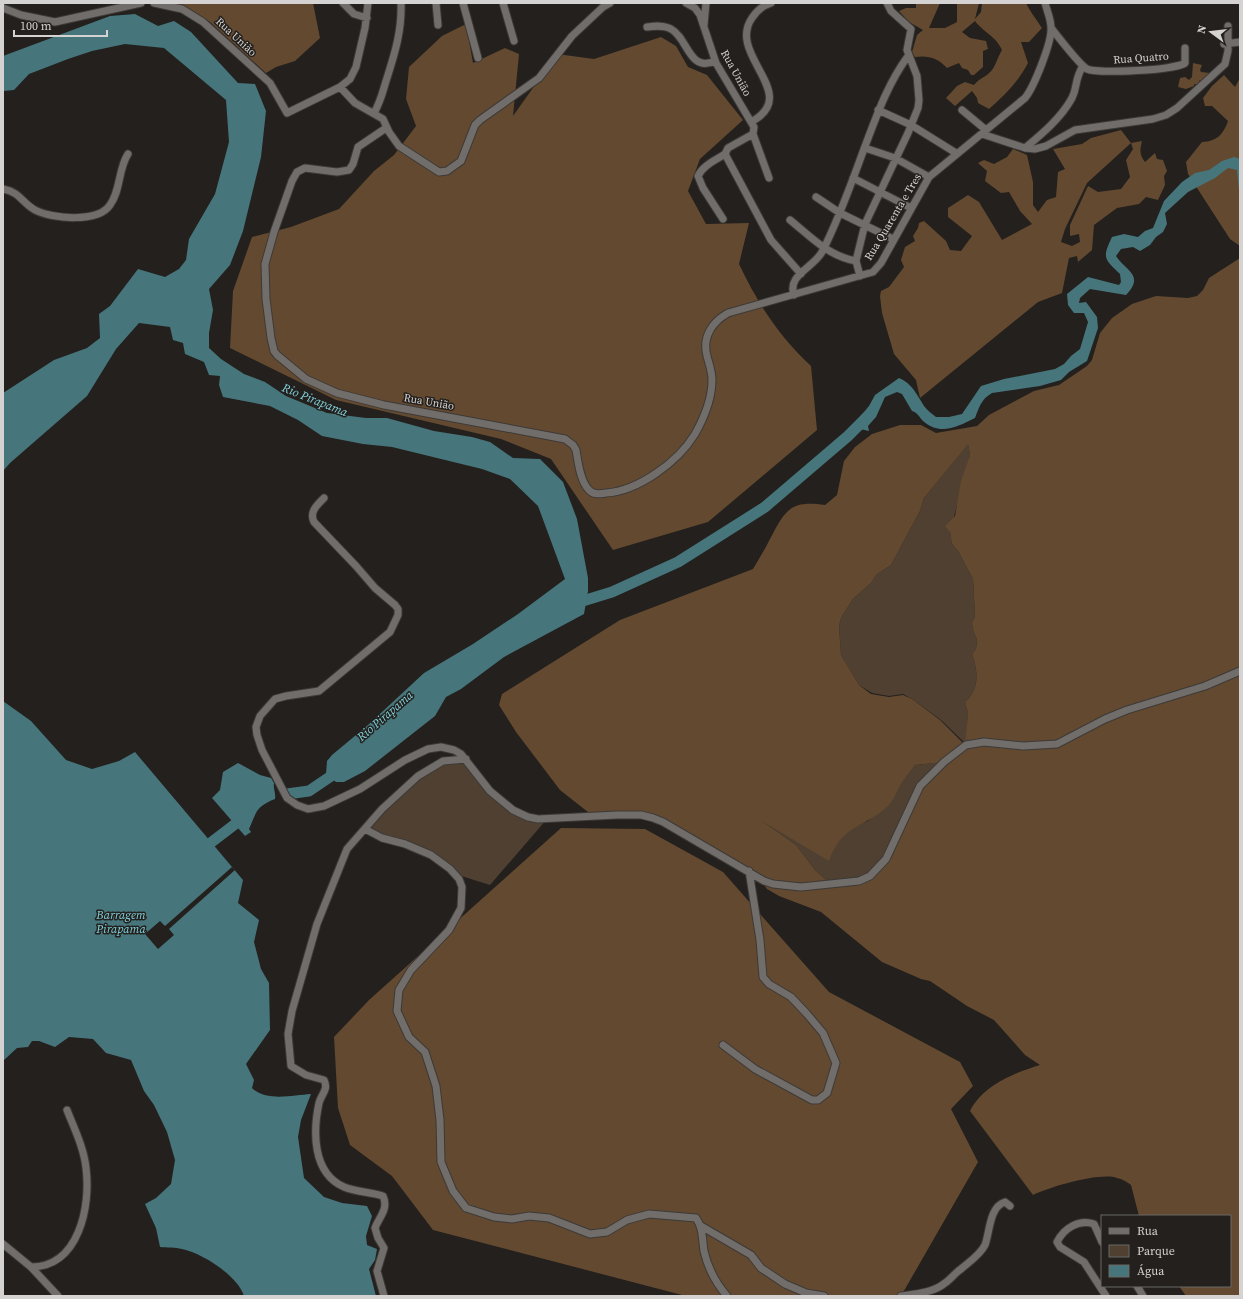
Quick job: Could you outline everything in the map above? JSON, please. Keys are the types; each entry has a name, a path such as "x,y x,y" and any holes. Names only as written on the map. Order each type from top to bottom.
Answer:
{"street":[{"path":"3,8 21,15 55,22 141,3"},
{"name":"Rua União","path":"154,3 182,9 203,22 270,83 284,112 293,112 340,87"},
{"path":"343,3 354,14 367,18"},
{"path":"368,3 367,18 353,74 340,87 355,103 383,119 386,128 395,142 404,150 418,156 439,172 451,169 459,164 464,156 472,132 480,120 539,78 564,45 602,5 610,3"},
{"path":"374,113 382,98 398,41 401,25 401,3"},
{"path":"436,3 438,25"},
{"path":"463,3 478,58"},
{"path":"504,3 514,41"},
{"name":"Rua União","path":"686,3 698,12 704,25 715,61 754,127 753,134 769,178"},
{"path":"704,25 706,3"},
{"path":"751,122 763,115 767,108 770,96 751,54 747,39 747,27 758,10 771,3"},
{"path":"860,276 856,261 865,224 918,108 919,92 917,76 908,56 907,50 911,29 891,11 887,3"},
{"path":"1025,148 1047,129 1068,104 1074,94 1076,77 1083,66 1052,29 1045,3"},
{"path":"647,27 657,26 670,29 699,62 706,64 715,61"},
{"path":"962,110 984,132 1025,148 1040,148 1076,130 1153,119 1166,115 1177,108 1221,69 1227,59 1226,44 1228,26"},
{"name":"Rua Quarenta e Tres","path":"733,312 860,276 876,269 929,177 956,153 1017,106 1028,94 1047,47 1052,29"},
{"path":"1226,44 1240,42"},
{"name":"Rua Quatro","path":"1083,66 1092,70 1122,71 1168,68 1183,64 1185,60 1185,48"},
{"path":"794,295 792,285 814,262 824,248 840,213 878,110 892,81 908,56"},
{"path":"878,110 911,125 956,153"},
{"name":"Rua União","path":"386,128 358,147 353,164 349,170 337,172 305,168 297,172 292,181 268,250 265,264 265,279 272,345 282,359 300,375 315,384 337,393 375,403 564,439 569,441 576,450 584,482 589,491 597,494 621,491 643,482 660,470 684,448 694,436 702,422 711,388 712,374 706,351 709,330 720,318 733,312"},
{"path":"723,219 703,188 698,176 700,172 710,163 725,154 728,148 753,134"},
{"path":"865,148 895,158 929,177"},
{"path":"3,189 17,193 32,208 41,213 70,217 95,215 107,209 112,202 123,163 128,154"},
{"path":"725,154 771,240 801,274"},
{"path":"853,178 910,208"},
{"path":"816,197 840,213 893,239"},
{"path":"790,220 824,248 839,258 856,261"},
{"path":"324,498 313,512 312,516 314,522 375,588 398,609 397,619 390,632 319,691 286,696 275,700 260,716 256,726 257,735 262,750 283,792 287,798 297,805 314,809 346,797 405,760 428,749 436,746 446,747 457,751 466,759 483,782 502,802 513,810 528,817 538,819 640,815 663,822 764,881 786,886 812,886 859,881 870,876 886,859 920,786 944,762 966,745 984,742 1023,746 1057,744 1105,719 1127,710 1205,686 1240,671"},
{"path":"384,1296 376,1271 384,1248 378,1238 375,1228 385,1209 385,1201 383,1196 344,1187 335,1181 326,1171 317,1154 316,1136 319,1104 324,1093 325,1082 300,1072 291,1066 288,1050 288,1034 292,1011 317,924 347,849 396,795 418,776 443,761 466,759"},
{"path":"365,829 382,838 405,844 431,855 450,869 459,879 461,908 449,930 412,970 399,990 396,1011 409,1037 425,1052 436,1086 440,1120 441,1162 453,1191 466,1208 494,1217 512,1219 529,1216 549,1218 590,1234 607,1232 627,1220 649,1214 696,1218 701,1226 704,1250 710,1272 727,1296"},
{"path":"724,1045 755,1069 812,1100 818,1100 827,1093 836,1069 834,1056 823,1034 815,1024 790,997 769,984 762,977 760,940 749,871"},
{"path":"31,1267 49,1265 58,1260 69,1250 82,1221 86,1200 86,1166 67,1110"},
{"path":"901,1296 922,1294 944,1284 956,1272 974,1259 984,1246 989,1227 998,1207 1005,1202 1010,1206"},
{"path":"1101,1240 1094,1224 1080,1222 1060,1237 1058,1242 1060,1247 1084,1262 1106,1296"},
{"path":"701,1226 751,1255 761,1268 785,1284 806,1294 824,1296"},
{"path":"3,1244 31,1267 58,1296"},
{"path":"1138,1287 1143,1296"}],"green space":[{"path":"968,443 970,455 950,532 952,544 958,551 973,579 975,616 972,623 977,640 976,649 972,654 976,667 976,680 970,697 965,702 968,713 966,744 941,720 903,694 889,696 872,693 859,685 841,655 839,626 841,618 853,599 872,582 876,575 891,565 920,511 924,498"},
{"path":"461,754 512,811 547,819 490,885 455,874 431,854 366,829 410,787 434,769"},
{"path":"944,762 890,851 870,876 831,884 816,871 796,845 753,815 833,848 848,832 868,821 915,765"}],"shaded area":[{"path":"164,3 313,3 320,38 295,61 276,67 266,73 210,22 190,9 176,8"},
{"path":"916,3 940,3 929,28 945,28 957,22 957,3 979,3 975,19 981,12 982,3 1026,3 1042,28 1029,42 1021,42 1028,63 1011,88 989,109 978,103 977,98 972,91 955,106 946,98 957,86 965,82 974,85 990,72 995,66 1002,50 999,45 993,37 975,21 962,32 970,38 986,41 988,49 983,51 983,67 974,75 971,75 968,70 962,68 959,63 947,68 932,58 924,56 915,57 912,52 917,35 923,30 909,22 899,11 906,8 916,8"},
{"path":"466,24 473,63 505,48 519,54 513,116 557,54 594,59 661,37 676,46 688,67 707,75 743,120 700,159 688,191 706,224 749,223 739,264 770,319 799,355 811,366 817,430 708,522 613,550 551,459 501,439 336,400 230,348 233,291 252,237 291,227 339,209 374,171 394,155 416,126 406,99 409,67 442,36"},
{"path":"1193,63 1202,65 1200,70 1201,72 1210,73 1201,81 1199,80 1200,82 1198,85 1194,84 1194,86 1186,89 1178,87 1180,78 1185,77 1189,80 1192,77"},
{"path":"1224,75 1235,87 1240,78 1240,246 1230,239 1188,174 1186,162 1202,142 1216,139 1222,134 1226,126 1228,121 1212,106 1205,106 1203,98 1212,86"},
{"path":"1121,130 1131,143 1142,141 1140,152 1145,162 1155,153 1157,159 1163,160 1167,171 1164,176 1165,185 1158,200 1146,197 1139,204 1117,208 1094,225 1092,250 1078,262 1077,256 1069,258 1062,293 1038,302 920,398 916,380 894,354 882,313 880,296 881,291 889,287 904,267 901,260 905,247 915,241 913,236 919,223 924,221 946,241 950,250 961,251 972,236 948,217 948,208 968,195 979,202 1002,240 1032,224 1020,211 1009,192 1001,193 985,181 987,171 978,163 984,160 994,164 1007,157 1013,149 1027,155 1033,182 1033,205 1038,212 1047,200 1056,197 1058,172 1065,169 1053,149 1082,144 1091,138","holes":["1131,143 1133,149 1126,160 1130,177 1121,189 1098,192 1088,186 1070,225 1070,236 1079,234 1080,242 1072,246 1061,242 1065,229 1087,183"]},
{"path":"1240,258 1240,1296 1186,1296 1180,1287 1231,1287 1231,1215 1139,1215 1131,1185 1121,1179 1109,1177 1075,1181 1033,1195 970,1111 983,1094 1000,1081 1040,1065 1025,1055 994,1020 967,1006 930,981 921,979 882,962 821,912 779,896 767,889 755,874 653,818 593,816 560,790 516,732 499,705 502,694 620,620 753,569 780,521 790,510 803,504 825,505 837,495 844,461 855,447 872,434 900,425 921,425 936,433 977,426 989,415 1034,391 1059,385 1087,366 1092,360 1100,333 1112,318 1132,304 1156,296 1188,298 1197,296 1203,290 1209,278","holes":["968,444 970,455 961,481 955,516 945,526 950,532 952,544 958,551 973,579 975,616 972,623 977,640 976,649 972,654 976,667 976,680 973,691 965,702 968,713 965,745 940,720 912,699 903,695 889,697 871,694 859,685 841,655 839,626 841,618 853,599 872,582 876,575 891,565 920,511 924,498","945,762 920,786 879,868 859,881 831,884 816,871 796,845 762,821 829,861 834,849 847,833 879,813 890,804 902,782 915,765"]},
{"path":"561,828 645,829 723,872 829,992 960,1062 973,1086 951,1109 978,1162 901,1296 686,1296 433,1230 392,1176 350,1145 338,1108 334,1037 369,1000"}],"water":[{"path":"135,14 158,26 174,21 191,32 238,83 255,84 266,111 261,157 243,231 230,265 209,289 213,310 209,333 209,348 221,359 244,374 265,382 286,396 327,413 366,418 387,418 434,431 472,437 490,442 513,458 540,459 563,482 577,519 588,578 588,591 584,614 504,657 461,689 446,697 435,716 365,771 344,782 336,782 326,774 327,761 332,755 368,725 424,673 473,644 518,614 565,579 538,506 510,479 482,469 392,447 363,444 322,436 298,420 270,406 223,397 219,385 220,376 209,375 204,362 185,354 183,343 173,340 170,327 139,323 116,349 87,396 10,463 3,471 3,393 54,360 87,348 100,338 99,314 110,306 138,269 165,277 179,269 186,260 189,239 215,194 229,142 226,100 164,48 125,44 92,51 29,74 14,90 3,91 3,56 110,16"},
{"path":"1234,157 1240,159 1240,201 1237,170 1228,168 1215,178 1188,192 1165,213 1167,224 1163,232 1156,237 1150,245 1140,251 1133,247 1121,249 1116,256 1134,278 1134,283 1126,295 1090,289 1080,298 1079,303 1086,302 1097,317 1098,328 1087,361 1069,372 1061,380 1040,386 992,393 983,401 975,418 955,427 942,429 929,426 912,411 902,394 897,392 885,397 876,417 868,426 869,431 860,429 854,424 869,406 875,395 899,378 911,386 924,406 934,416 949,417 962,414 981,386 1004,379 1055,369 1064,364 1080,349 1088,322 1084,313 1074,313 1068,305 1067,294 1088,277 1119,285 1121,282 1120,274 1106,258 1107,250 1112,237 1124,234 1138,237 1145,231 1153,228 1164,201 1182,182 1195,173 1209,170 1222,161"},
{"name":"Barragem Pirapama","path":"3,701 31,721 66,760 92,769 119,761 135,752 243,880 238,903 259,920 254,942 261,969 269,983 270,1030 246,1064 254,1080 252,1088 265,1095 280,1097 311,1094 301,1120 298,1137 304,1178 324,1197 342,1203 367,1206 372,1216 366,1236 367,1245 377,1249 375,1260 369,1269 376,1296 244,1296 235,1281 209,1260 190,1251 177,1248 160,1247 156,1228 145,1204 156,1198 171,1184 175,1160 167,1132 154,1105 144,1091 131,1060 106,1053 93,1039 69,1037 55,1047 39,1041 32,1041 28,1047 17,1048 3,1061"},
{"path":"238,763 260,775 271,778 274,783 275,799 260,808 255,814 249,829 251,832 245,836 212,798 220,790 223,772"}],"pier":[{"path":"232,867 235,870 169,929 174,935 158,949 145,934 160,921 165,926"}],"waterway":[{"path":"573,604 612,592 678,562 765,507 848,436 867,417"},
{"name":"Rio Pirapama","path":"287,794 309,791 340,770"},
{"name":"Rio Pirapama","path":"200,851 247,815"}]}
